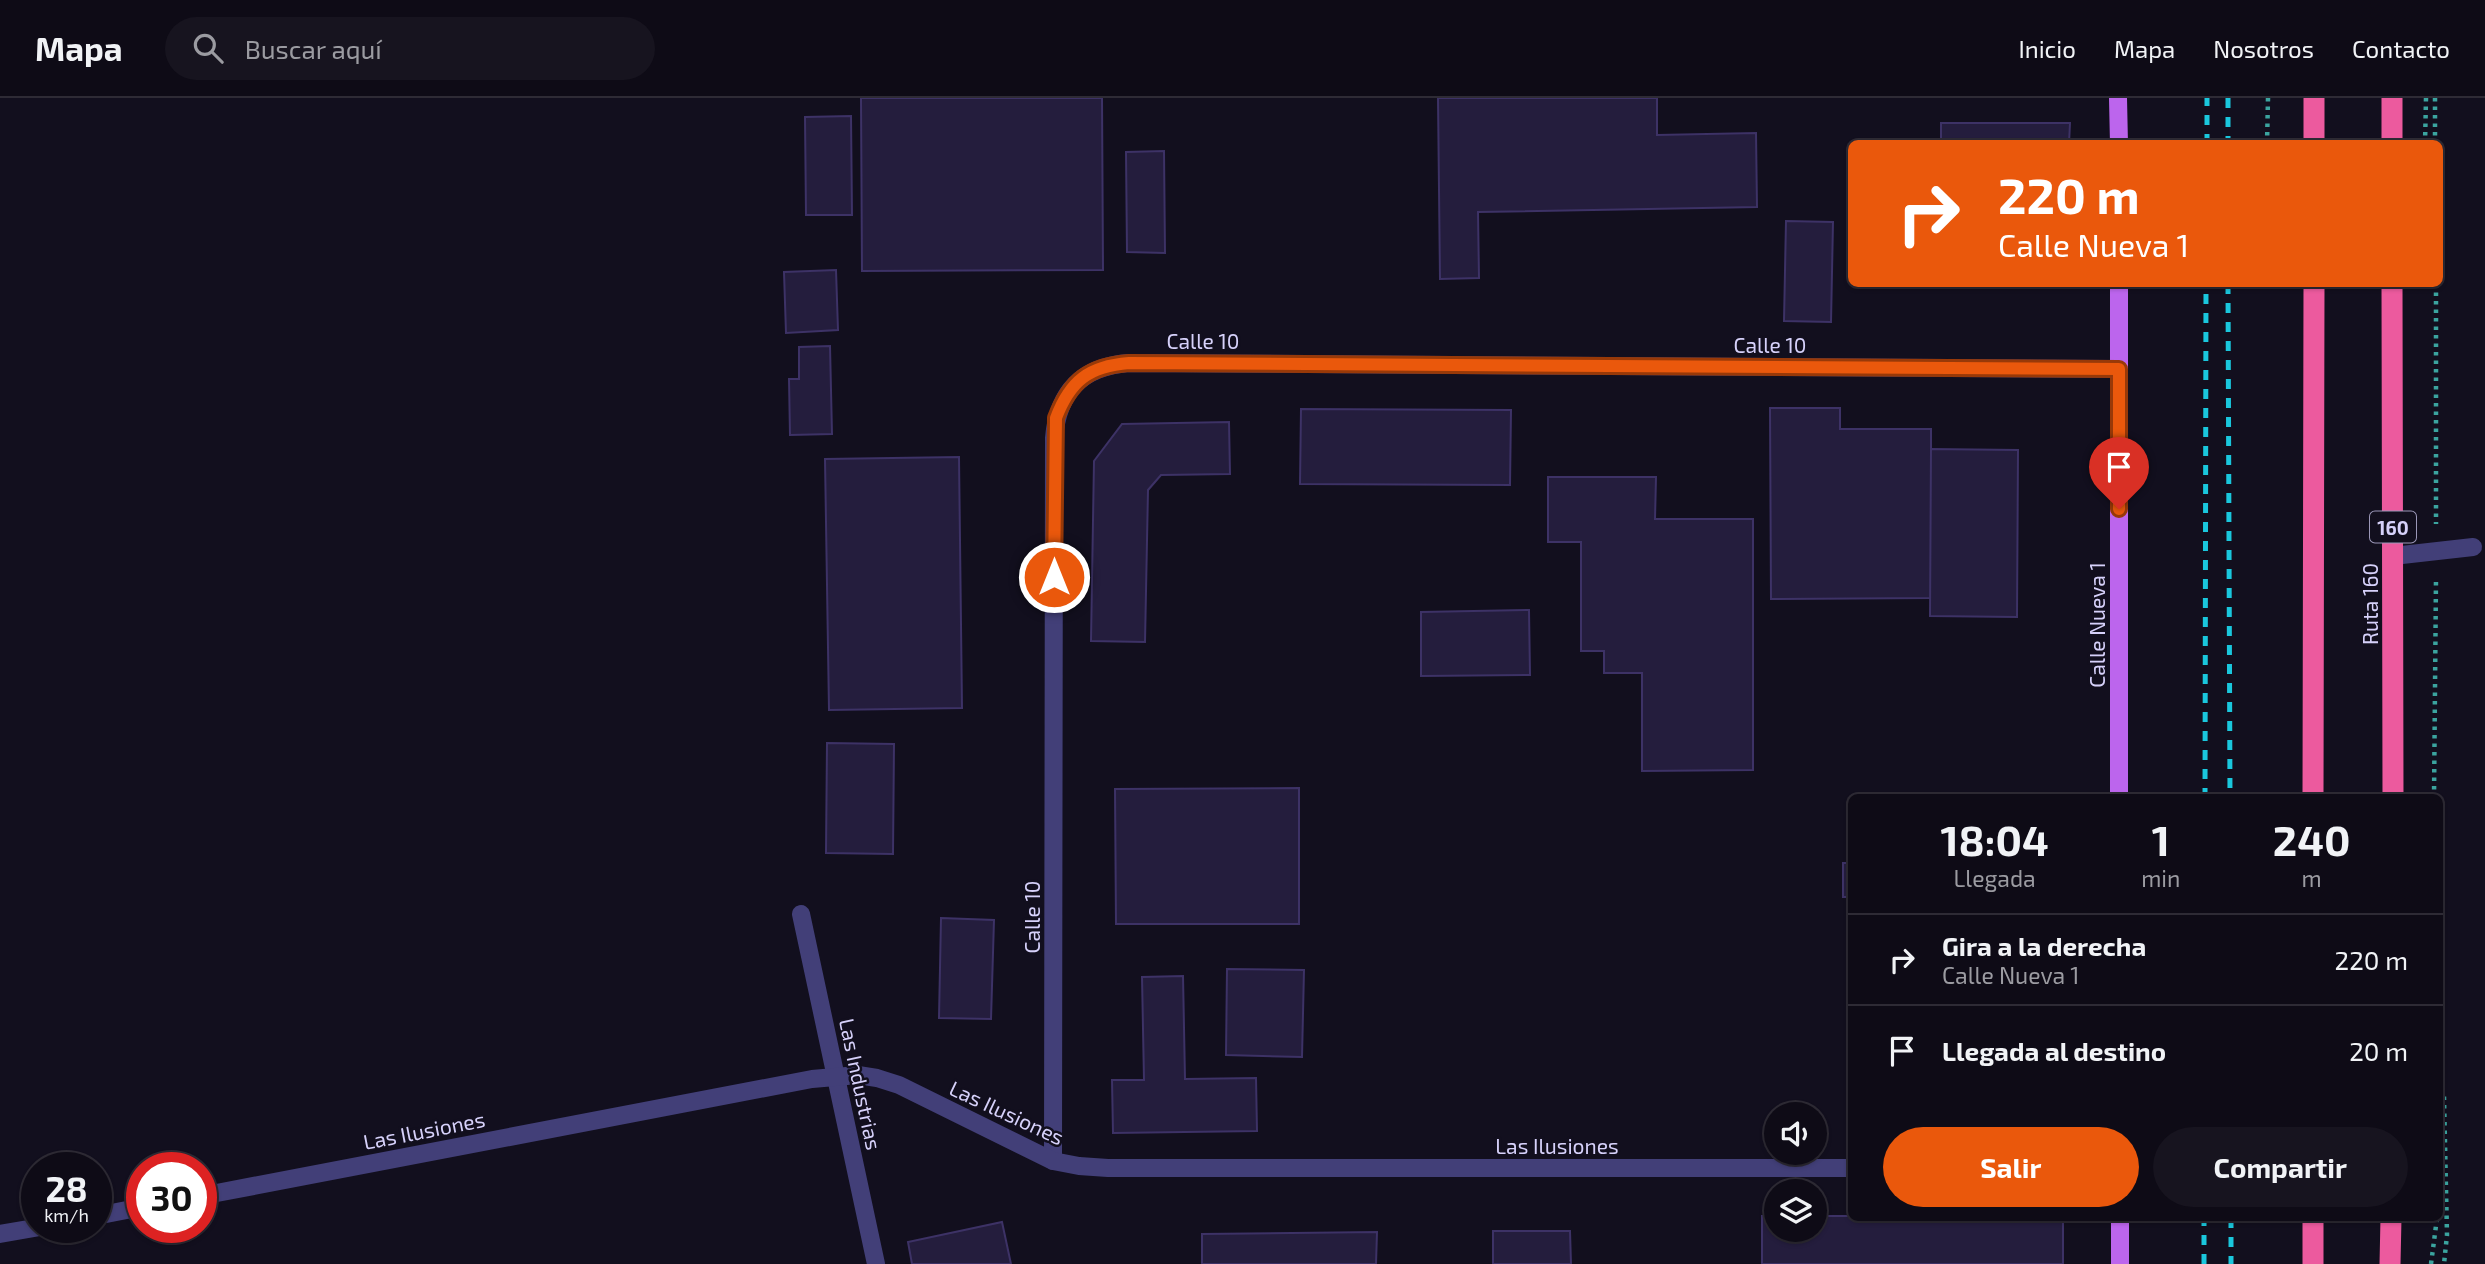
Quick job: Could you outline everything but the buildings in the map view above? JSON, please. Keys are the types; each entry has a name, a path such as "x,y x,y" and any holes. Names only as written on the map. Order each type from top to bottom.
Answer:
{"highway":[{"path":"2314,98 2314,140"},
{"path":"2392,98 2392,140"},
{"path":"2313,794 2314,287"},
{"name":"Ruta 160","path":"2392,287 2393,794"},
{"path":"2313,1221 2313,1264"},
{"path":"2390,1264 2391,1221"}],"main road":[{"path":"2119,98 2119,140"},
{"name":"Calle Nueva 1","path":"2119,287 2119,794"},
{"path":"2120,1221 2120,1264"}],"street":[{"name":"Calle 10","path":"1053,1161 1054,438 1056,418 1063,400 1075,384 1090,372 1109,365 1129,363 2119,369"},
{"path":"2393,556 2473,547"},
{"name":"Las Industrias","path":"801,914 876,1264"},
{"name":"Las Ilusiones","path":"217,1193 812,1079 858,1075 899,1085 1053,1161 1079,1166 1848,1168"},
{"path":"0,1234 21,1230"}],"path":[{"path":"2267,140 2268,98"},
{"path":"2425,140 2426,98"},
{"path":"2435,98 2435,140"},
{"path":"2443,1092 2447,1235 2444,1264"},
{"path":"2431,1264 2437,1221"}],"railway":[{"path":"2207,98 2207,140"},
{"path":"2228,98 2228,140"},
{"path":"2205,794 2206,287"},
{"path":"2228,287 2230,794"},
{"path":"2204,1221 2204,1264"},
{"path":"2231,1221 2231,1264"}],"route":[{"path":"1054,577 1056,418 1063,400 1075,384 1090,372 1109,365 1129,363 2119,369 2119,509"}]}
